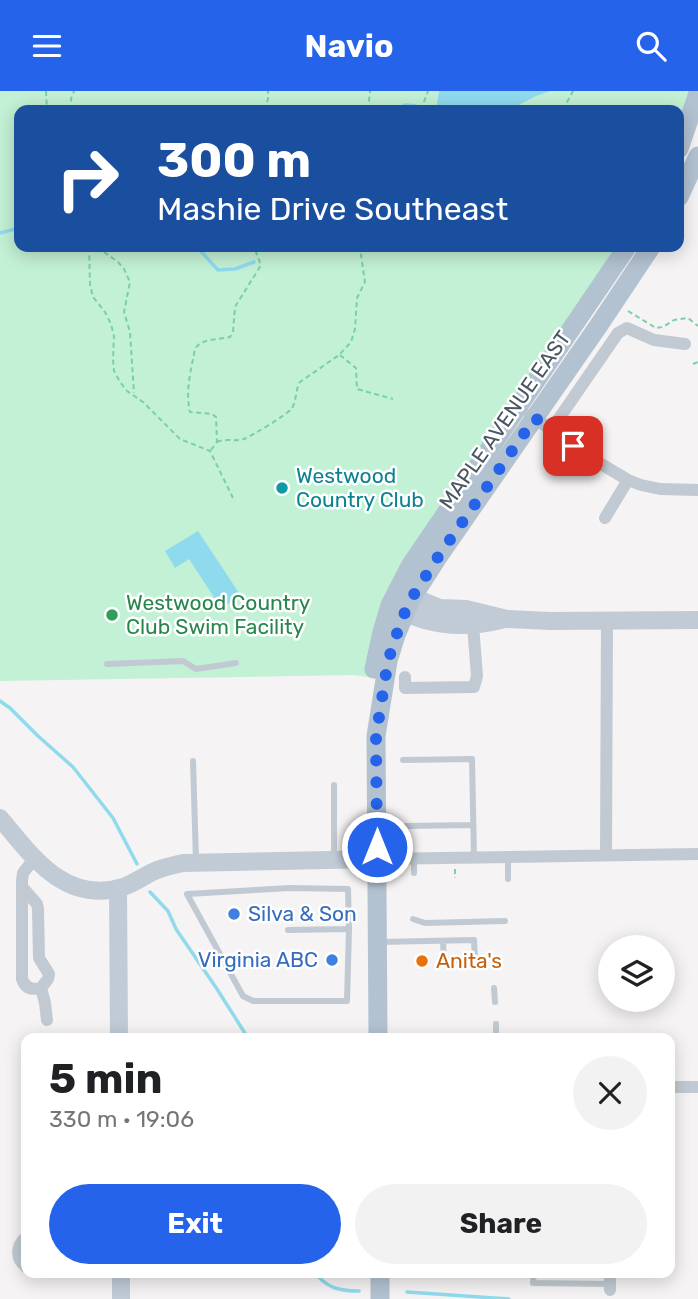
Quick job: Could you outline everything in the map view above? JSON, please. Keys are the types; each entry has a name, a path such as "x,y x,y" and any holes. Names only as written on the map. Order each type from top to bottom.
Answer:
{"main road":[{"path":"688,138 698,93"},
{"path":"684,186 698,156"},
{"path":"526,412 624,252"},
{"name":"MAPLE AVENUE EAST","path":"378,1033 376,736 388,661 402,606 438,557 526,412 599,325 648,252"},
{"path":"380,1278 380,1299"}],"street":[{"path":"551,430 618,333 628,328 654,340 685,344"},
{"path":"526,412 628,480 660,489 698,490"},
{"path":"606,519 628,480"},
{"path":"402,606 434,623 448,625 485,624 508,619"},
{"path":"402,606 466,609 508,619 698,620"},
{"path":"606,855 607,621"},
{"path":"405,677 405,688 474,687 477,676 473,625"},
{"path":"0,818 48,872 60,881 88,890 118,888 168,866 196,863 698,854"},
{"path":"23,888 38,909 38,954 49,974 41,988 30,989 23,984 22,979 23,873 34,859"},
{"path":"118,888 118,1033"},
{"path":"22,955 38,954"},
{"path":"41,988 47,1020"},
{"path":"675,1087 698,1087"},
{"path":"21,1242 18,1254 21,1261"},
{"path":"121,1278 121,1299"}],"lane":[{"path":"107,664 183,661 196,669 236,663"},
{"path":"403,760 472,759 474,857"},
{"path":"193,761 196,863"},
{"path":"334,785 334,860"},
{"path":"406,826 473,825"},
{"path":"508,856 508,879"},
{"path":"414,859 414,873"},
{"path":"290,888 348,889 349,929 347,1001 253,1001 243,996 187,894 290,888"},
{"path":"413,919 425,923 505,921"},
{"path":"288,930 349,929"},
{"path":"377,942 474,940 475,959 444,960 443,941"},
{"path":"494,988 495,1002"},
{"path":"496,1024 496,1033"},
{"path":"533,1278 533,1283 610,1282"}],"path":[{"path":"89,252 90,285 93,297 111,324 114,336 114,371 120,382 180,439 211,451 233,498"},
{"path":"104,252 118,262 130,282 124,312 130,332 134,394"},
{"path":"217,442 215,417 212,414 190,412 188,389 194,349 203,341 230,337 233,332 235,307 261,265 256,252"},
{"path":"211,451 217,442 223,439 243,439 282,417 292,408 300,381 339,355 351,342 355,329 357,298 365,282 362,252"},
{"path":"621,306 656,328 674,320 688,318 698,326"},
{"path":"339,355 356,368 357,389 393,399"},
{"path":"693,364 698,362"},
{"path":"455,868 455,878"}],"green space":[{"name":"Westwood Country Club","path":"0,91 698,91 684,133 684,105 14,105 14,252 624,252 425,541 373,678 355,675 0,681"}],"water":[{"path":"439,91 550,91 519,105 437,105"},
{"path":"198,531 241,596 221,608 189,559 175,568 165,551"}],"waterway":[{"path":"0,233 14,229"},
{"path":"202,252 218,270 235,269 254,262"},
{"path":"0,701 73,767 113,818 137,864"},
{"path":"150,892 168,911 176,929 245,1033"},
{"path":"320,1278 334,1287 359,1291"},
{"path":"407,1292 509,1299"}],"place":[{"name":"Westwood Country Club","path":"282,488"},
{"name":"Westwood Country Club Swim Facility","path":"112,615"},
{"name":"Silva & Son","path":"234,914"},
{"name":"Virginia ABC","path":"332,960"},
{"name":"Anita's","path":"422,961"}],"route":[{"path":"377,847 376,736 388,661 411,599 535,418 573,446"}]}
